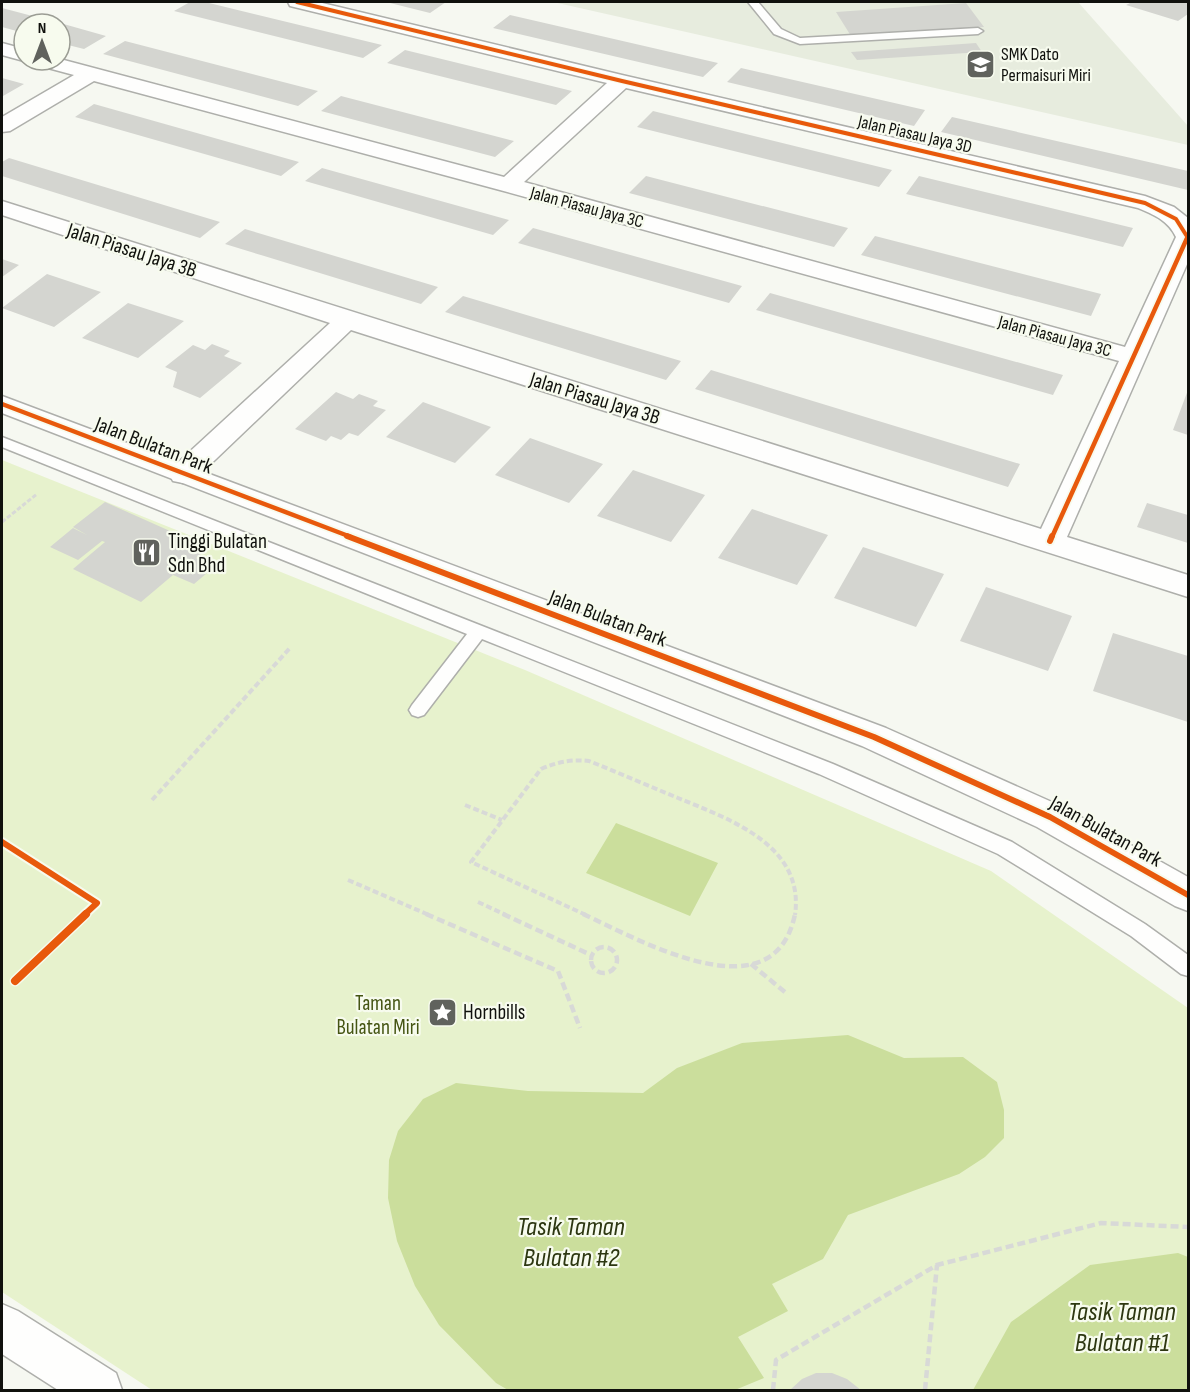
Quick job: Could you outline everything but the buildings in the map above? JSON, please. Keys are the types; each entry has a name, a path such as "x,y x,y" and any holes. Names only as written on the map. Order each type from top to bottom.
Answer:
{"street":[{"name":"Jalan Piasau Jaya 3D","path":"297,2 622,81 1145,203 1172,213 1183,224 1188,237 1050,541"},
{"name":"Jalan Piasau Jaya 3C","path":"72,69 508,185 1132,357"},
{"path":"2,126 90,74"},
{"path":"508,185 622,81"},
{"name":"Jalan Piasau Jaya 3B","path":"2,208 347,320 1188,586"},
{"path":"183,474 347,320"},
{"name":"Jalan Bulatan Park","path":"2,404 874,737 1050,817 1188,895"},
{"path":"2,1327 99,1390"}],"lane":[{"path":"753,2 773,30 786,38 800,41 978,31"},
{"path":"2,442 826,769 1005,848 1138,930 1188,967"},
{"path":"418,710 478,632"}],"path":[{"path":"2,522 37,494"},
{"path":"152,800 290,648"},
{"path":"574,759 600,765 728,818 752,832 786,867 793,885 796,908 793,930 784,944 770,956 751,964 705,964 674,956 471,862 502,820 541,769 556,762 574,759"},
{"path":"465,805 502,820"},
{"path":"348,880 558,971 580,1028"},
{"path":"478,902 591,955"},
{"path":"597,950 610,950 616,956 617,965 611,971 598,971 590,963 591,955 597,950"},
{"path":"751,964 786,993"},
{"path":"773,1390 776,1360 937,1265 1101,1223 1188,1227"},
{"path":"925,1390 937,1265"}],"shaded area":[{"name":"SMK Dato Permaisuri Miri","path":"553,2 1078,2 1188,126 1188,145"}],"green space":[{"name":"Taman Bulatan Miri","path":"2,460 525,670 991,871 1188,1008 1188,1390 152,1390 2,1292"}],"water":[{"path":"616,823 718,863 690,916 586,873"},
{"name":"Tasik Taman Bulatan #2","path":"848,1035 904,1058 963,1057 997,1082 1004,1110 1004,1138 985,1157 959,1174 848,1215 823,1259 772,1284 788,1311 738,1337 764,1378 735,1390 508,1390 496,1383 439,1325 415,1286 397,1241 388,1198 389,1160 398,1131 423,1099 456,1083 528,1091 643,1093 677,1068 742,1043"},
{"name":"Tasik Taman Bulatan #1","path":"1178,1253 1188,1257 1188,1390 973,1390 1011,1322 1090,1265"}],"cycle path":[{"path":"297,2 622,81 1145,203 1171,215 1181,223 1188,237 1050,541"},
{"path":"2,404 874,737 1050,817 1188,895"},
{"path":"2,842 97,903 15,981"}],"place":[{"name":"SMK Dato Permaisuri Miri","path":"980,64"},
{"name":"Tinggi Bulatan Sdn Bhd","path":"147,553"},
{"name":"Hornbills","path":"442,1012"}]}
